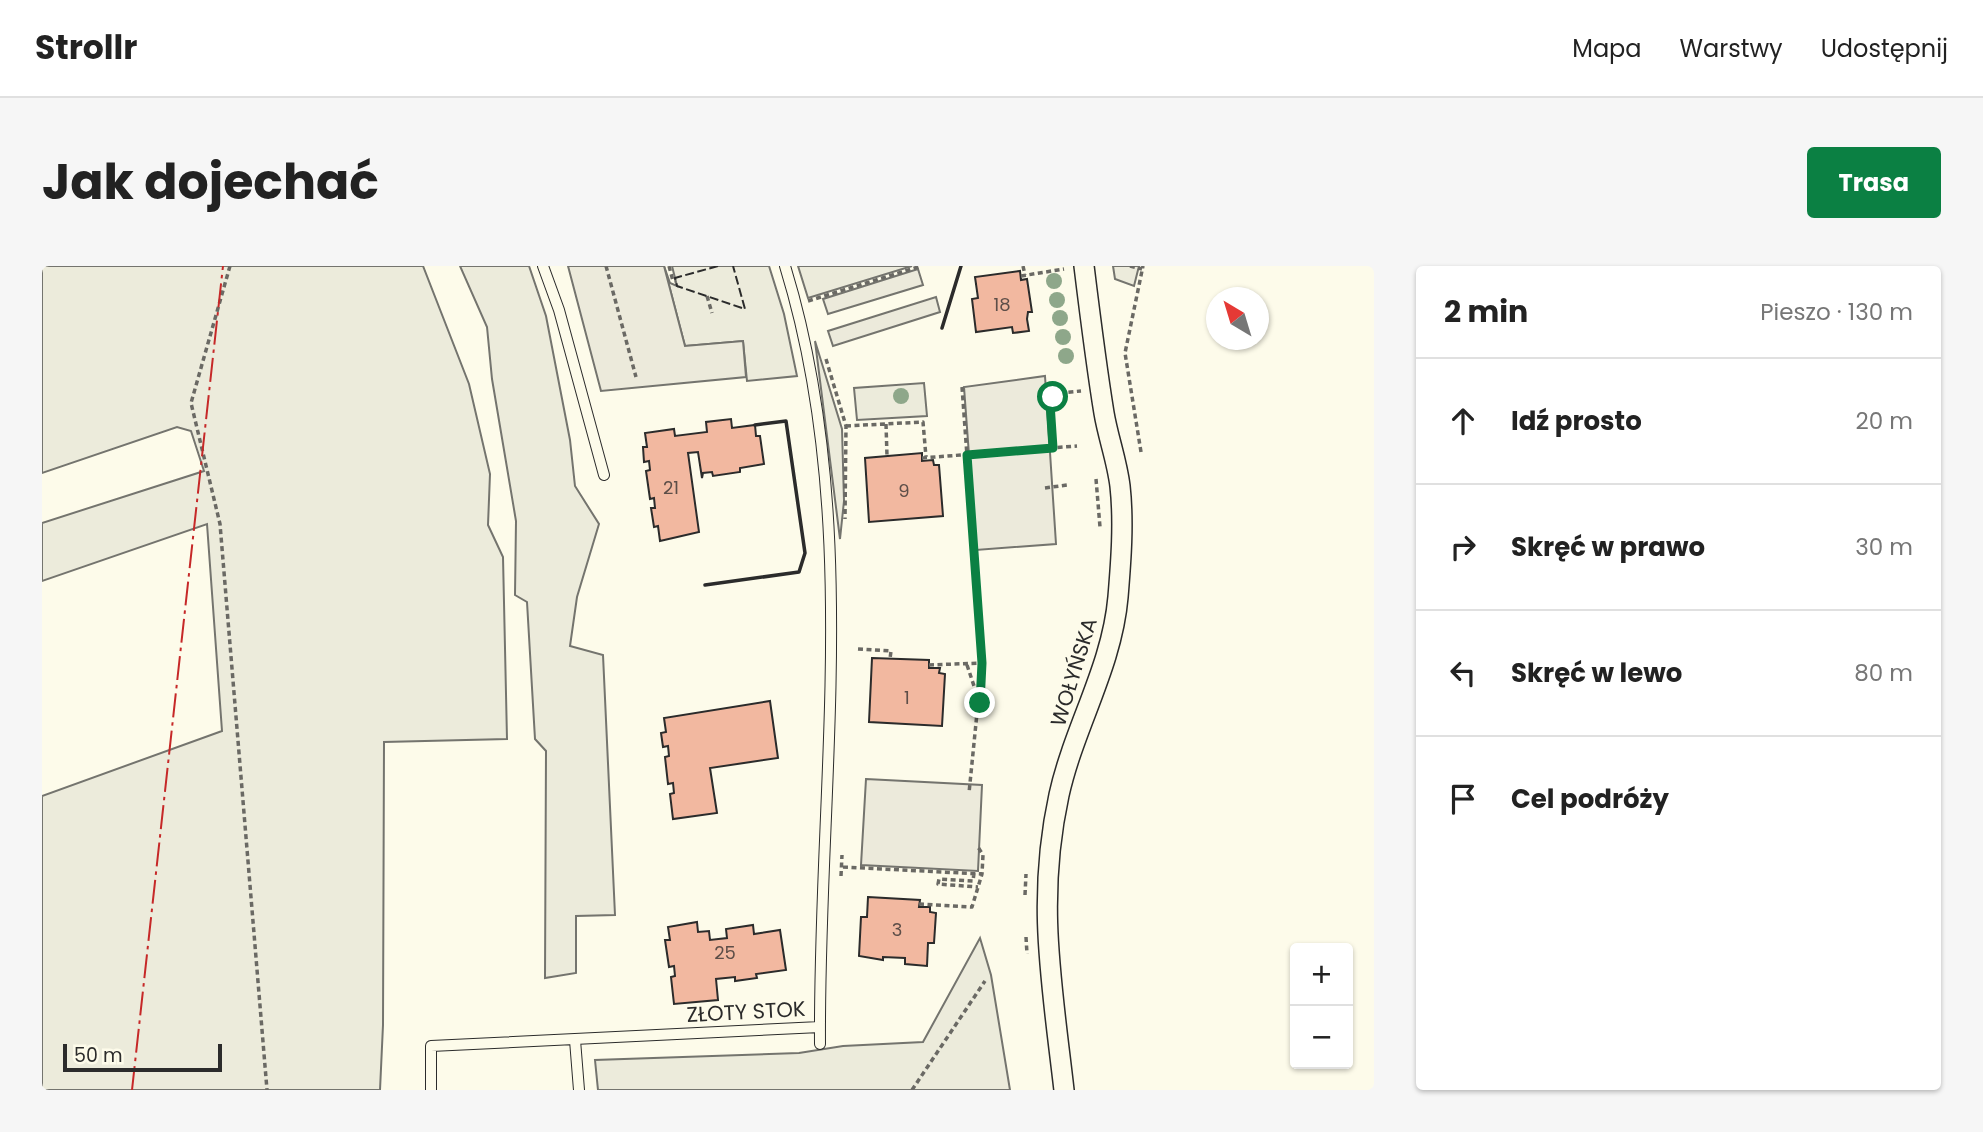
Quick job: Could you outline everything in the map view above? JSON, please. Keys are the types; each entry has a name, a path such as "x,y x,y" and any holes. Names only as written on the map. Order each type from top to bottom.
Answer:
{"street":[{"name":"WOŁYŃSKA","path":"1064,1090 1047,941 1045,901 1050,841 1060,792 1108,651 1118,601 1121,549 1120,486 1105,416 1084,266"}],"lane":[{"path":"543,266 559,310 604,475"},
{"name":"ZŁOTY STOK","path":"430,1090 431,1046 820,1027 833,615 832,552 821,429 804,330 785,266"},
{"path":"820,1027 820,1044"},
{"path":"575,1040 579,1090"}],"path":[{"path":"230,266 191,403 220,524 267,1090"},
{"path":"606,266 636,377"},
{"path":"669,266 673,281 676,281"},
{"path":"806,302 921,266"},
{"path":"1023,266 1023,276 1063,270"},
{"path":"1130,266 1142,268 1125,353 1141,452"},
{"path":"707,296 712,313"},
{"path":"825,358 844,417"},
{"path":"962,387 982,663 969,793"},
{"path":"1053,448 1050,403 1059,393 1083,391"},
{"path":"846,426 923,422 924,458 1077,446"},
{"path":"886,424 887,456"},
{"path":"1096,474 1100,528"},
{"path":"1045,488 1067,485"},
{"path":"858,649 891,651 891,659"},
{"path":"929,665 982,663"},
{"path":"967,664 980,703"},
{"path":"919,904 972,907 982,874 983,855 978,847"},
{"path":"843,867 982,874"},
{"path":"974,873 973,881 939,879 938,884 978,887"},
{"path":"912,1090 985,981"}],"shaded area":[{"path":"42,266 423,266 469,384 490,474 488,525 503,557 507,739 384,742 383,1025 380,1090 42,1090 42,796 222,731 207,524 42,581 42,523 204,471 191,431 177,427 42,473"},
{"path":"460,266 529,266 546,316 570,440 575,486 599,524 577,597 570,646 603,655 615,915 576,916 576,973 545,978 546,751 535,739 527,602 515,595 516,521 492,379 487,327"},
{"path":"568,266 664,266 685,346 743,341 746,377 601,391"},
{"path":"664,266 670,283 677,286 672,266 769,266 784,314 797,376 747,381 743,341 685,346"},
{"path":"798,266 912,266 808,298"},
{"path":"1113,266 1139,266 1134,286 1115,279"},
{"path":"918,269 923,285 828,314 823,299"},
{"path":"936,297 940,312 833,346 828,331"},
{"path":"815,341 842,429 844,501 840,539"},
{"path":"1045,376 1056,544 976,550 964,387"},
{"path":"924,383 927,416 857,420 854,388"},
{"path":"866,779 982,785 978,871 861,865"},
{"path":"980,938 991,975 1010,1090 598,1090 595,1060 799,1053 843,1046 923,1042"}],"building":[{"path":"1020,271 1021,280 1027,279 1032,312 1028,312 1029,331 1013,333 1012,327 976,332 972,299 978,298 975,277"},
{"path":"731,419 732,428 755,425 756,436 760,436 764,464 740,468 740,472 713,476 712,472 703,473 702,478 698,452 688,453 699,532 660,541 658,526 654,527 651,508 655,508 654,498 650,499 646,471 650,470 649,461 644,462 643,447 647,447 645,433 674,429 675,436 707,432 706,422"},
{"path":"922,453 922,461 933,460 934,465 939,465 943,516 869,522 865,458"},
{"path":"872,658 929,660 929,668 940,668 939,673 945,674 942,726 869,722"},
{"path":"770,701 778,758 710,768 717,813 673,819 670,794 674,793 673,783 668,784 665,757 669,756 668,746 663,747 661,733 666,732 664,718"},
{"path":"868,897 920,900 919,907 930,907 930,912 936,913 934,943 928,943 927,966 905,964 905,958 883,957 883,960 859,956 861,917 867,917"},
{"path":"697,922 698,932 709,931 710,940 727,938 726,929 753,925 754,934 780,930 786,970 756,974 757,978 735,981 735,977 716,979 718,1000 674,1004 671,977 675,976 674,966 669,967 665,940 670,940 668,927"}],"fence":[{"path":"718,266 675,278 677,286 745,309 733,266"}],"wall":[{"path":"942,328 961,266"},
{"path":"705,585 799,572 805,553 786,421 755,425"}],"power":[{"path":"132,1090 223,266"}],"route":[{"path":"980,703 982,663 967,455 1053,448 1050,403 1053,397"}]}
